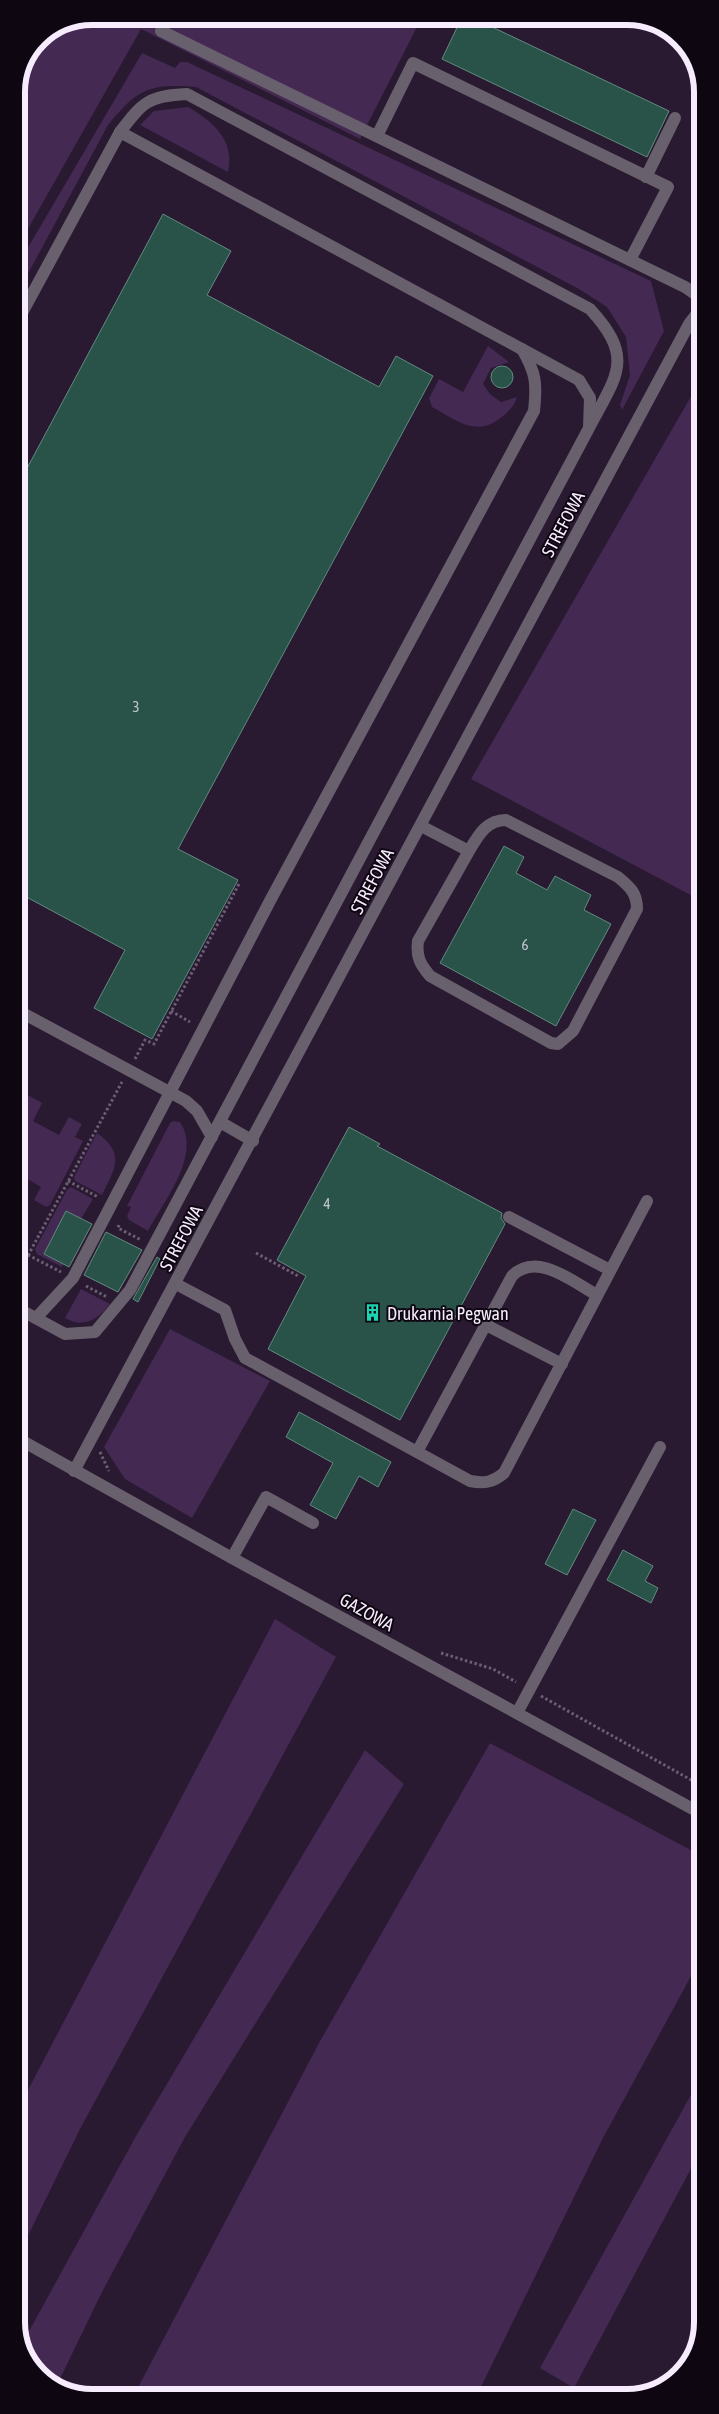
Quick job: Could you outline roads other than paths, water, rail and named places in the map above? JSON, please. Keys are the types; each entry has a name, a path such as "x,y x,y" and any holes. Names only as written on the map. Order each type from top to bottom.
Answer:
{"street":[{"path":"161,31 686,287 694,293"},
{"path":"377,136 413,63 646,176 668,187 630,260"},
{"path":"25,307 120,132 138,108 161,96 187,94 590,309 607,327 617,350 617,375 130,1290 95,1332 65,1334 25,1312"},
{"path":"646,176 675,118"},
{"path":"120,132 579,380 590,398 589,428"},
{"name":"STREFOWA","path":"74,1471 694,317"},
{"path":"36,1318 73,1278 169,1092 534,411 537,384 532,367 522,349"},
{"path":"497,820 506,820 618,877 630,887 637,897 637,909 573,1031 558,1044 551,1043 430,976 416,956 418,941 469,852 479,834 487,826 497,820"},
{"path":"421,826 469,852"},
{"path":"25,1014 186,1101 197,1112 212,1136"},
{"path":"220,1122 253,1141"},
{"path":"176,1284 225,1310 235,1339 245,1358 470,1481 482,1484 495,1480 504,1473 647,1200"},
{"path":"509,1217 610,1270"},
{"path":"417,1452 512,1276 520,1268 531,1265 547,1268 597,1295"},
{"path":"486,1324 562,1364"},
{"name":"GAZOWA","path":"25,1443 232,1558 694,1810"},
{"path":"517,1713 660,1447"},
{"path":"232,1558 266,1497 313,1523"}],"place":[{"name":"Drukarnia Pegwan","path":"373,1313"}]}
